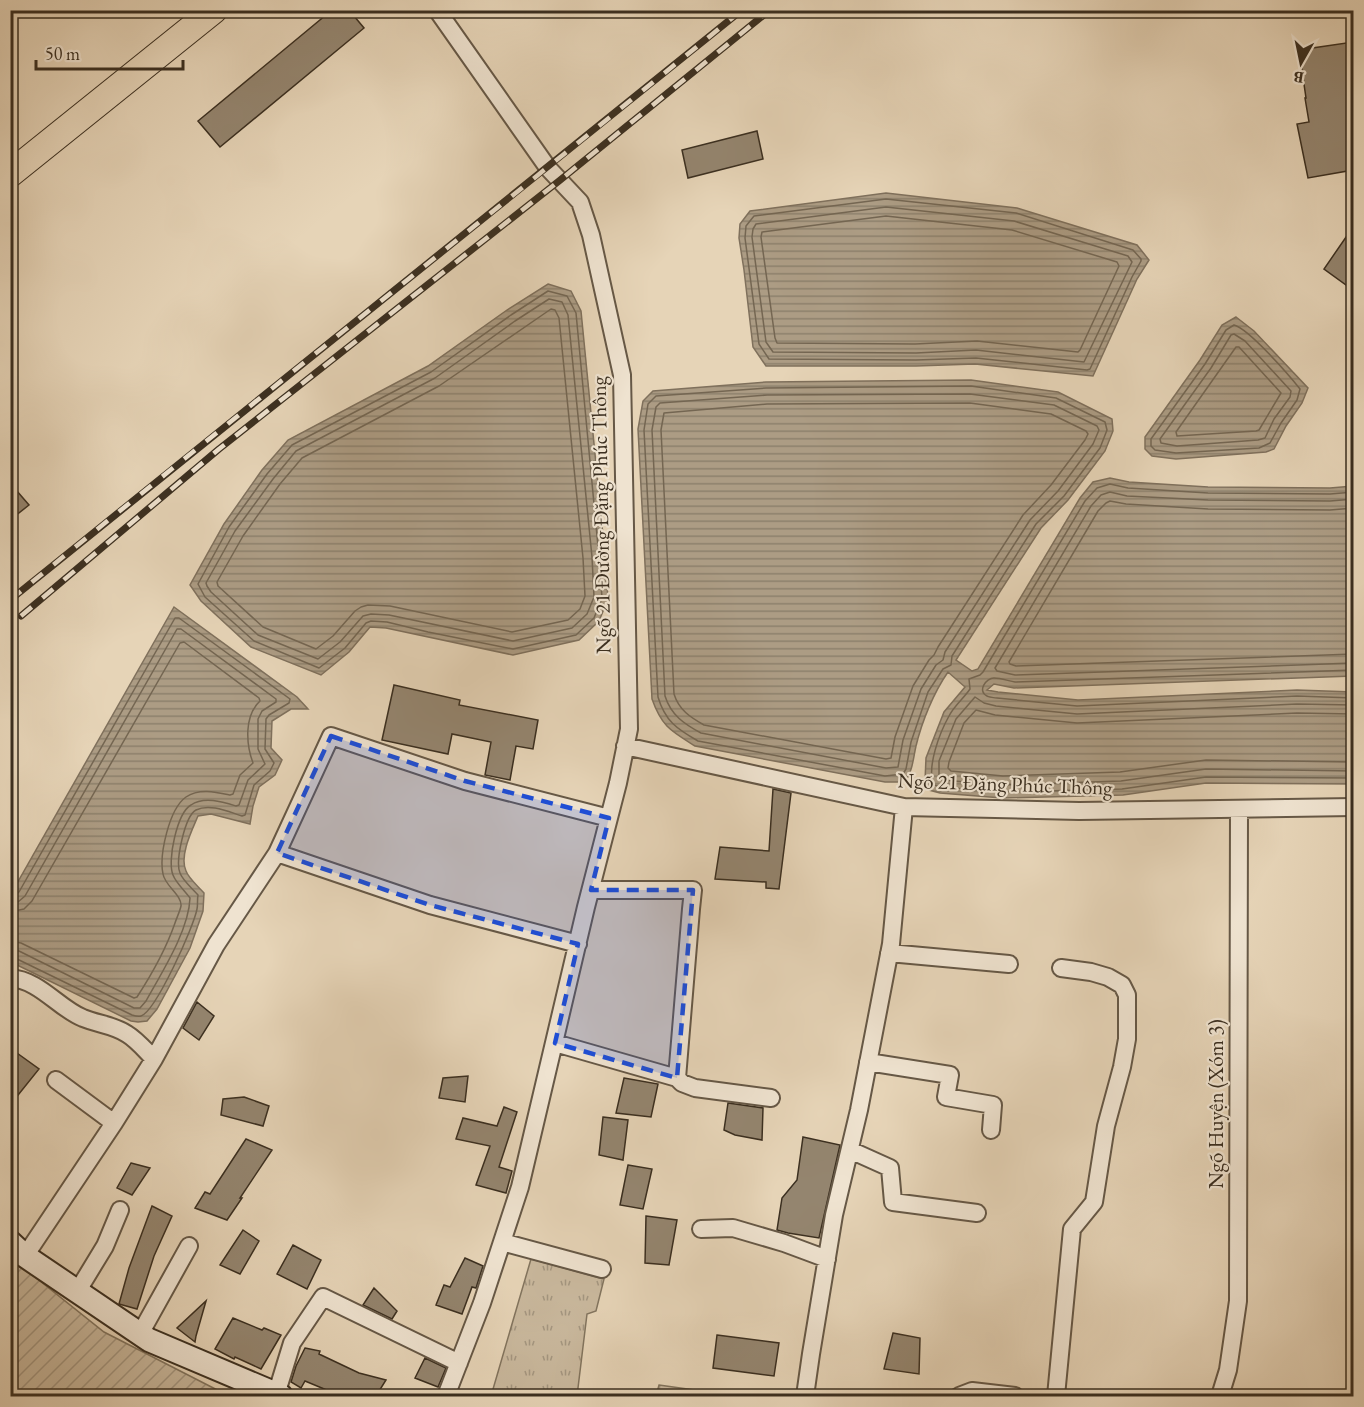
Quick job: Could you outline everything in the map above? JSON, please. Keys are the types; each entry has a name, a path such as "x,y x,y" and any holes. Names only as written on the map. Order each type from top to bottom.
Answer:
{"main road":[{"path":"10,174 214,10"}],"street":[{"name":"Ngõ 21 Đường Đặng Phúc Thông","path":"437,10 548,168 580,202 591,235 622,375 629,729 618,783 520,1187 482,1303 446,1396"},
{"path":"459,1363 323,1297 292,1343 278,1396 149,1340 18,1249 114,1123 154,1059 216,945 277,853 331,736 465,781 609,818"},
{"name":"Ngõ 21 Đặng Phúc Thông","path":"625,746 904,807 1079,811 1353,807"},
{"path":"805,1396 834,1215 850,1150 890,953 904,807"},
{"name":"Ngõ Huyện (Xóm 3)","path":"1220,1396 1228,1370 1238,1301 1239,809"},
{"path":"277,853 430,905 578,944"},
{"path":"591,890 693,890 677,1078"},
{"path":"890,953 1010,964"},
{"path":"1056,1396 1072,1229 1094,1202 1107,1126 1127,1039 1127,995 1122,985 1108,977 1091,972 1061,968"},
{"path":"10,978 23,981 40,990 81,1018 120,1029 154,1059"},
{"path":"555,1043 677,1078 682,1083 695,1088 771,1098"},
{"path":"868,1062 950,1075 946,1097 993,1105 991,1130"},
{"path":"56,1080 114,1123"},
{"path":"850,1150 890,1168 893,1202 977,1213"},
{"path":"77,1292 105,1246 120,1210"},
{"path":"701,1229 733,1228 827,1259"},
{"path":"502,1242 602,1269"},
{"path":"141,1334 189,1246"},
{"path":"959,1396 972,1391 1015,1396"}],"highlighted area":[{"path":"331,736 465,781 609,818 591,890 693,890 677,1078 555,1043 578,944 430,905 277,853"}],"green space":[{"path":"10,1257 104,1332 229,1396 11,1396"},
{"path":"531,1259 604,1279 596,1311 587,1314 577,1396 491,1396"},
{"path":"659,1385 701,1391 701,1396 656,1396"}],"water":[{"path":"886,193 1017,208 1137,245 1149,260 1137,279 1093,376 975,364 766,366 753,347 739,238 740,224 750,211"},
{"path":"548,284 571,291 581,311 605,556 608,599 599,621 579,640 513,655 386,628 370,627 349,652 321,675 251,647 201,601 190,585 224,524 262,470 288,440 428,366"},
{"path":"1236,317 1254,331 1308,388 1302,403 1274,449 1266,452 1176,459 1152,456 1145,449 1145,437 1222,325"},
{"path":"971,380 1058,392 1112,419 1113,431 1105,451 1068,500 1041,528 956,660 972,671 978,669 1080,498 1093,482 1110,478 1129,482 1208,487 1330,488 1353,486 1353,676 1014,688 994,684 987,690 1078,700 1297,690 1353,692 1353,784 1206,783 1123,795 1002,798 929,790 925,781 926,758 944,712 965,687 948,672 925,717 911,769 905,782 885,782 695,746 668,727 652,699 638,429 643,401 653,391 766,382"},
{"path":"174,607 297,697 308,709 291,709 272,721 271,748 282,760 275,775 259,787 250,824 211,814 198,816 187,843 184,865 189,877 204,893 203,911 190,948 157,1009 147,1021 138,1022 131,1021 11,962 11,894"}],"building":[{"path":"332,10 349,10 364,28 220,147 198,121"},
{"path":"1353,42 1353,170 1308,178 1297,124 1309,122 1299,50"},
{"path":"757,131 763,159 688,178 682,150"},
{"path":"1353,227 1353,290 1324,269"},
{"path":"10,483 29,505 10,520"},
{"path":"394,685 460,700 459,705 538,720 533,749 516,746 510,780 485,775 491,742 452,734 448,754 382,740"},
{"path":"773,789 791,793 779,889 766,888 766,882 715,879 720,847 769,851"},
{"path":"197,1002 214,1016 199,1040 183,1028"},
{"path":"10,1048 39,1069 10,1105"},
{"path":"468,1076 465,1102 439,1098 443,1078"},
{"path":"624,1078 658,1084 651,1117 616,1113"},
{"path":"244,1097 269,1106 263,1126 221,1115 223,1099"},
{"path":"728,1103 763,1108 762,1140 735,1135 724,1130"},
{"path":"504,1107 517,1112 499,1167 512,1171 506,1193 476,1185 490,1146 456,1139 463,1118 497,1126"},
{"path":"603,1117 628,1120 623,1160 599,1155"},
{"path":"803,1137 840,1145 819,1238 777,1230 782,1198 797,1180"},
{"path":"246,1139 272,1150 227,1220 195,1208 205,1192 210,1194"},
{"path":"131,1163 150,1168 132,1195 117,1188"},
{"path":"628,1165 652,1169 643,1209 620,1205"},
{"path":"152,1206 172,1216 154,1256 137,1309 119,1304 129,1268"},
{"path":"646,1216 677,1220 669,1265 645,1263"},
{"path":"243,1230 259,1241 240,1274 220,1265"},
{"path":"293,1245 321,1260 307,1289 277,1274"},
{"path":"465,1258 483,1266 476,1288 472,1287 462,1314 436,1305 444,1285 450,1287"},
{"path":"374,1288 397,1311 392,1319 363,1305"},
{"path":"206,1301 196,1336 195,1342 177,1328"},
{"path":"233,1318 281,1335 261,1369 215,1349"},
{"path":"893,1333 920,1338 919,1374 884,1369"},
{"path":"717,1335 779,1343 774,1376 713,1368"},
{"path":"305,1348 320,1351 319,1354 359,1373 386,1380 376,1396 341,1396 305,1381 301,1388 291,1382"},
{"path":"425,1358 446,1368 438,1387 415,1378"}],"railway":[{"path":"10,600 742,10"},
{"path":"21,616 219,449 559,181 770,10"}]}
